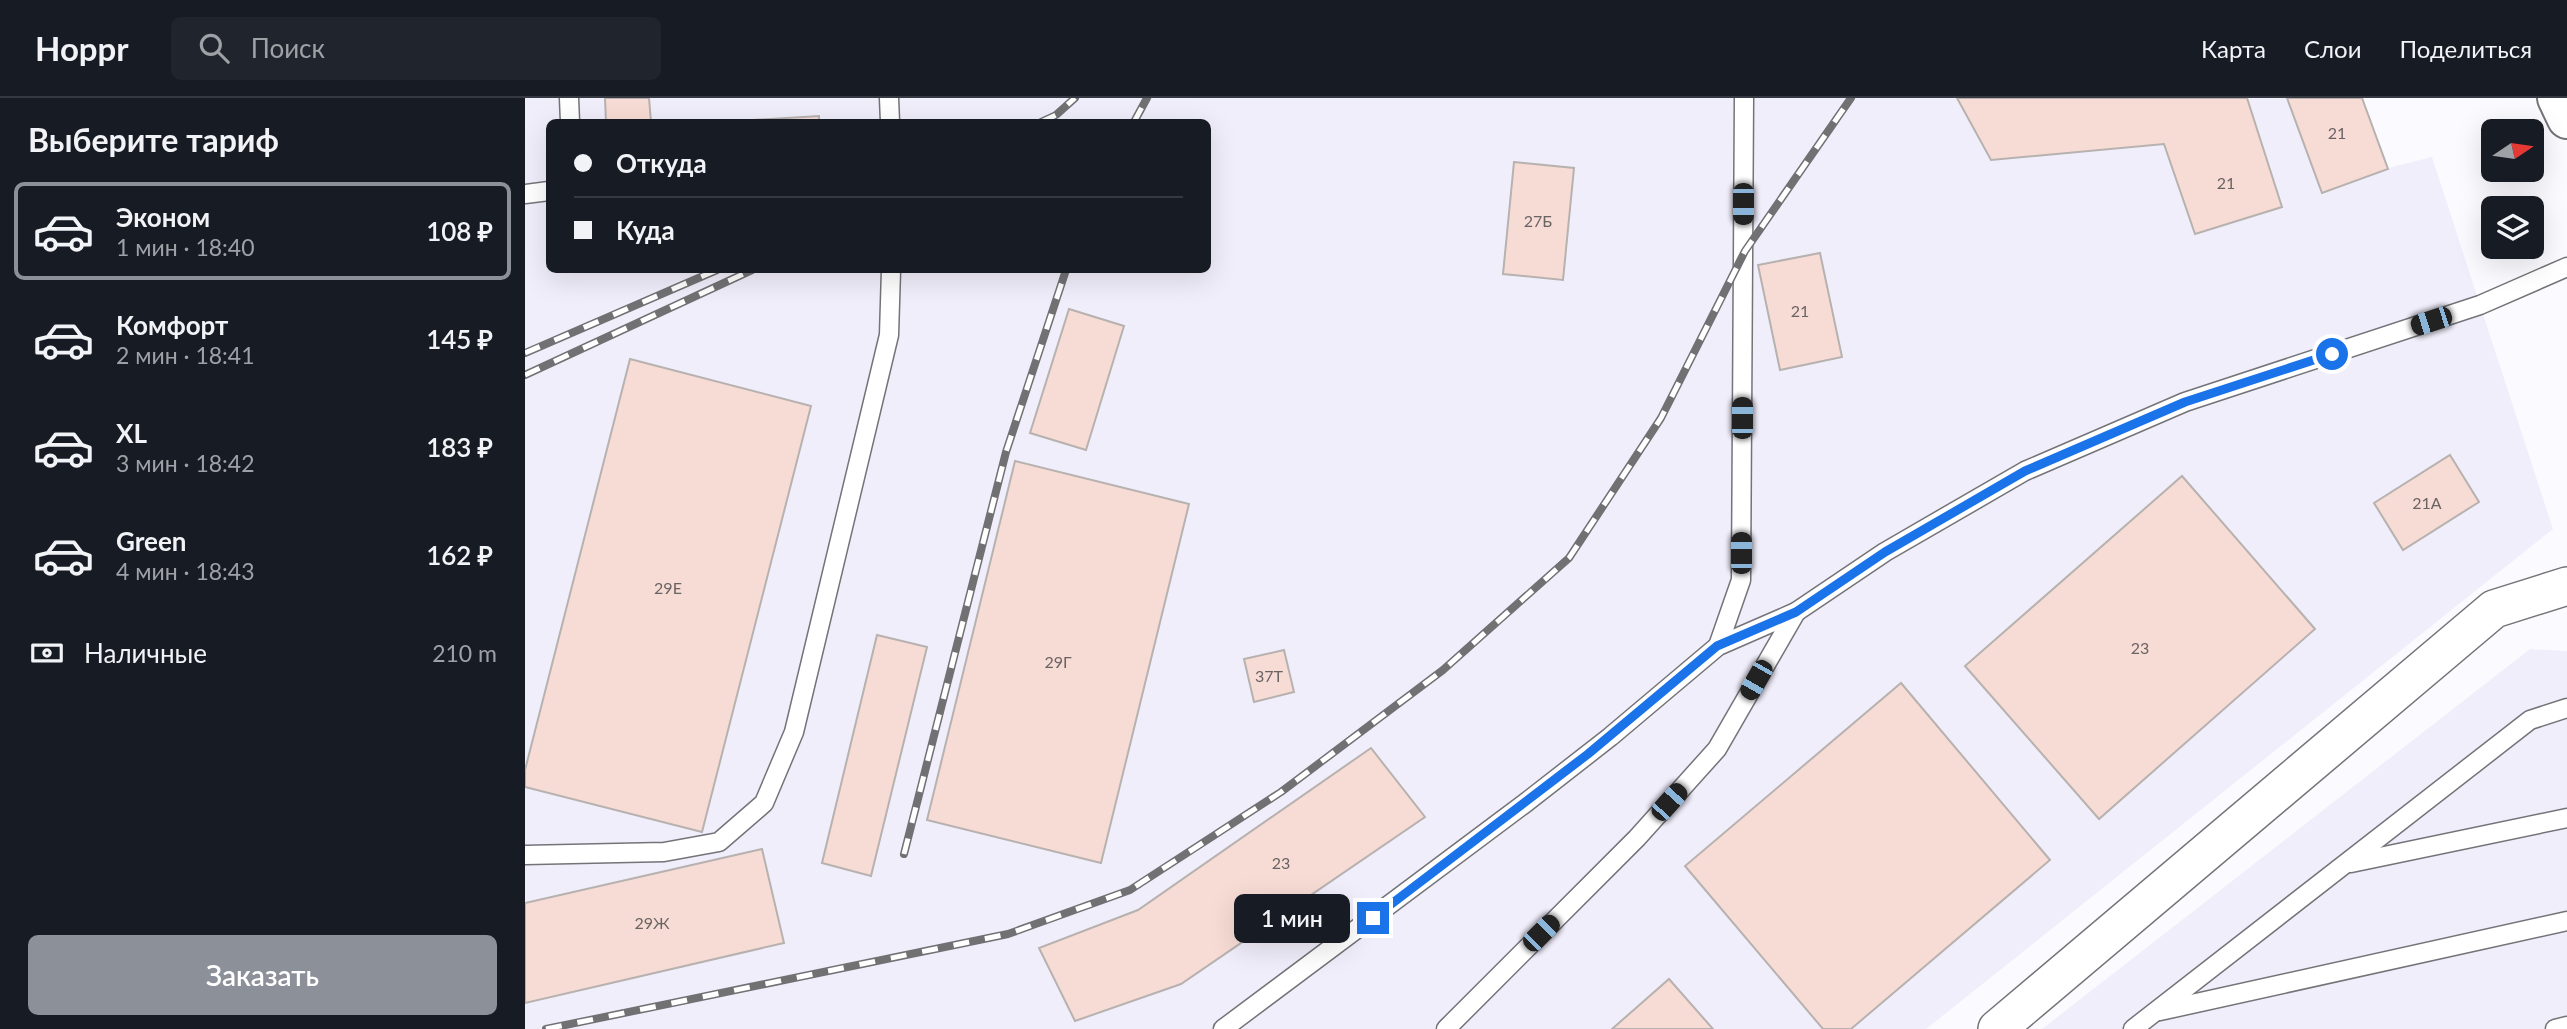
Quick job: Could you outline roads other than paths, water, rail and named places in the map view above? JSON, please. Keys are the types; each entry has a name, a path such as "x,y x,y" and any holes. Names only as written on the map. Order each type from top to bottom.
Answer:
{"main road":[{"path":"2557,98 2567,119"}],"street":[{"path":"1997,1029 2494,609 2567,586"}],"lane":[{"path":"569,98 571,119"},
{"path":"889,98 890,119"},
{"path":"1717,646 1741,580 1744,98"},
{"path":"525,194 546,191"},
{"path":"1223,1029 1534,796 1610,737 1717,646 1796,612 1885,552 2025,471 2185,402 2480,305 2567,267"},
{"path":"525,855 664,852 719,842 764,803 794,732 886,348 889,335 891,273"},
{"path":"1446,1029 1637,838 1717,749 1796,612"},
{"path":"2133,1029 2530,720 2567,708"},
{"path":"2345,864 2567,818"},
{"path":"2154,1012 2567,920"},
{"path":"2556,1029 2567,1026"}],"railway":[{"path":"1047,119 1075,98"},
{"path":"1136,119 1147,98"},
{"path":"546,1029 1008,934 1130,890 1281,792 1443,670 1569,558 1661,418 1745,251 1851,98"},
{"path":"525,353 710,273"},
{"path":"525,375 746,273"},
{"path":"904,854 1006,452 1065,273"}]}
